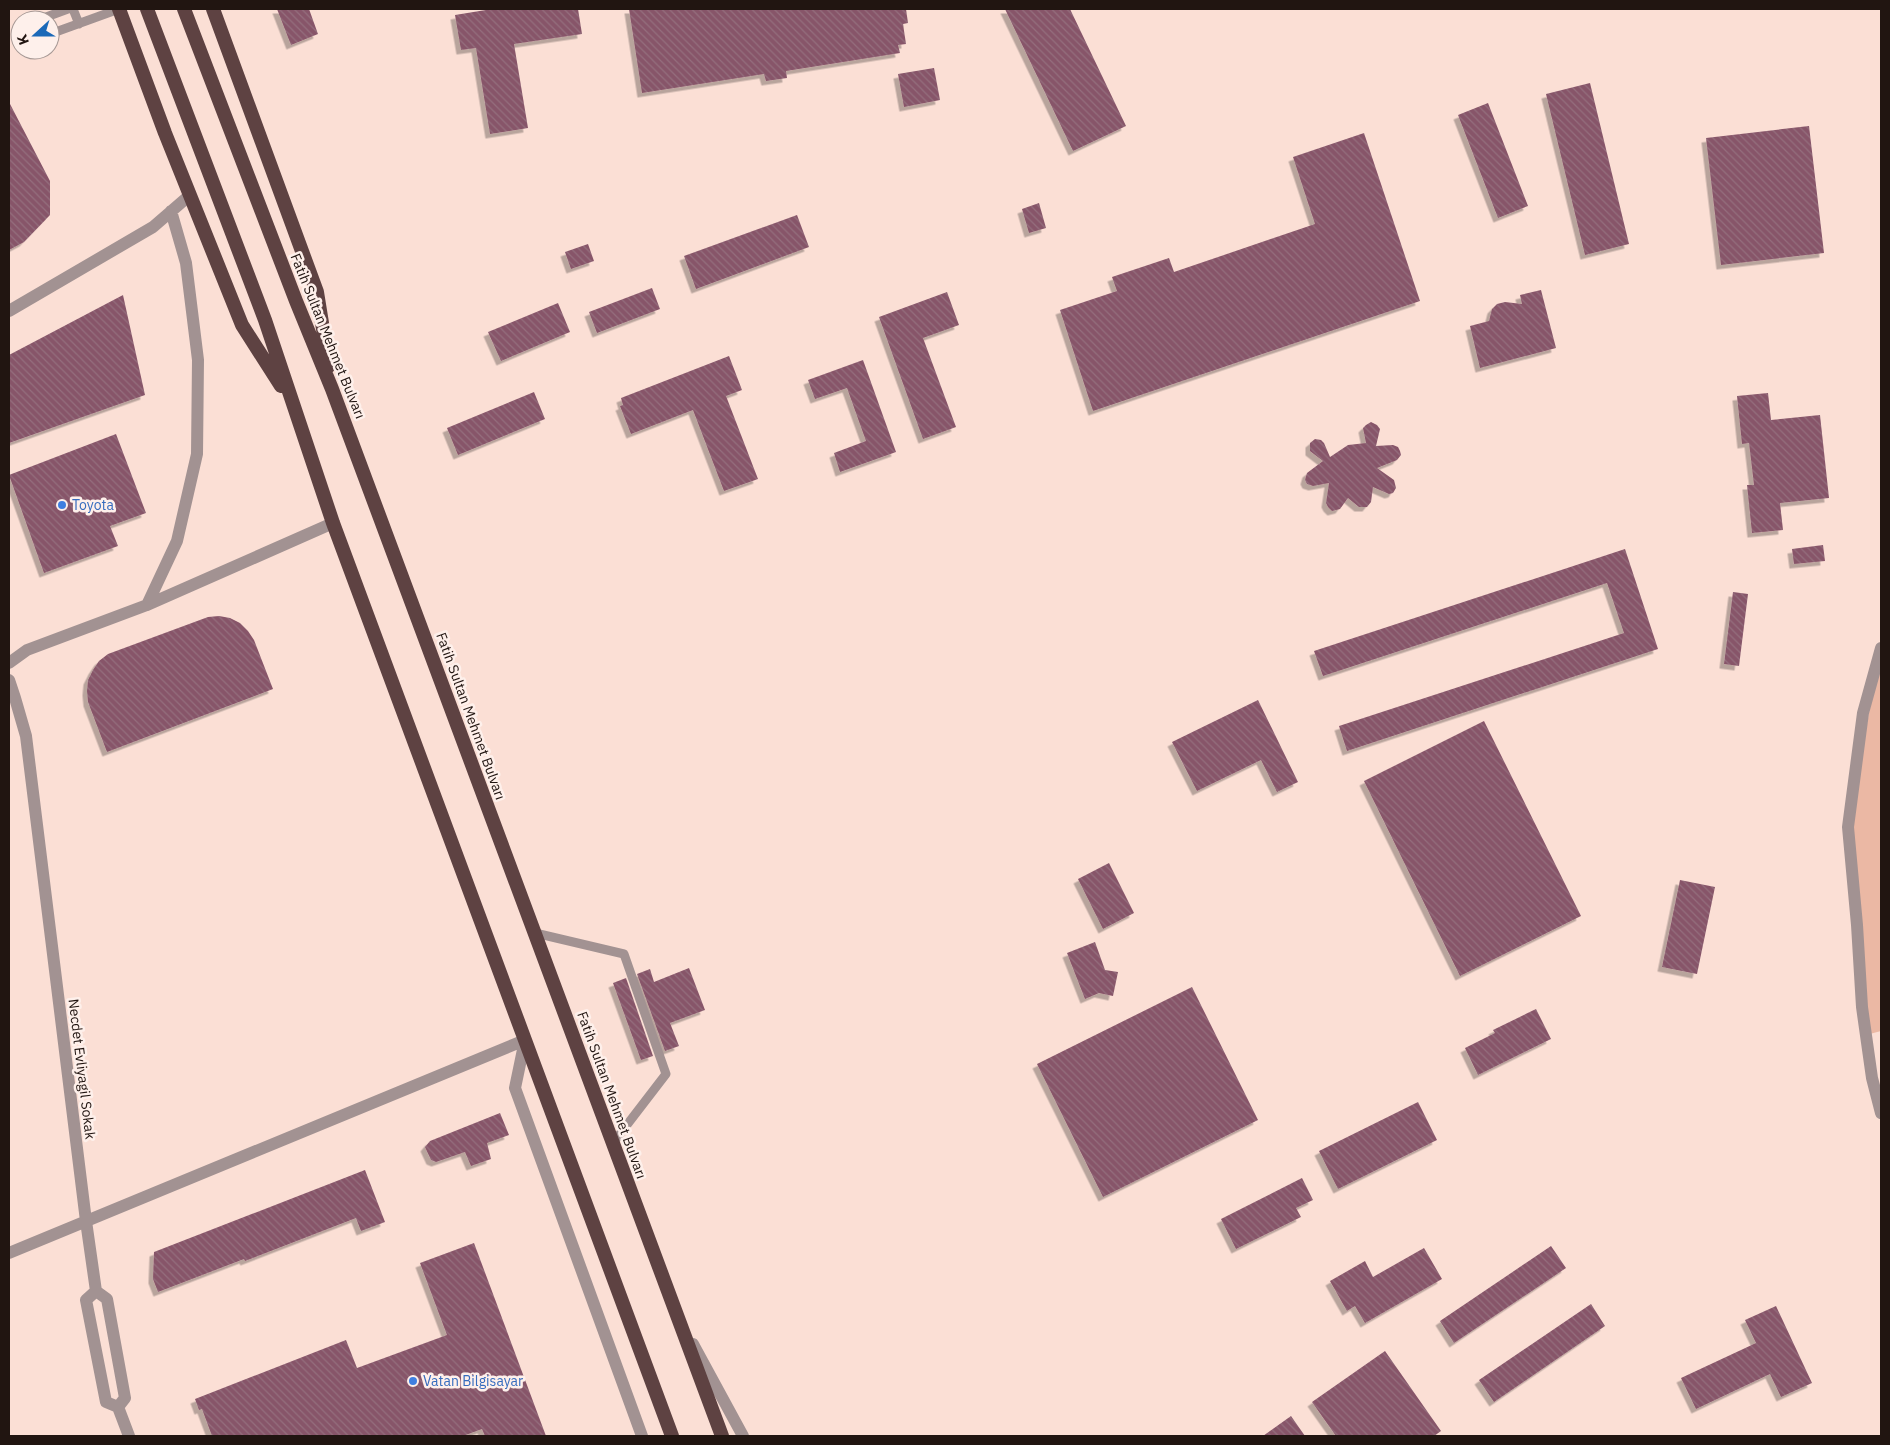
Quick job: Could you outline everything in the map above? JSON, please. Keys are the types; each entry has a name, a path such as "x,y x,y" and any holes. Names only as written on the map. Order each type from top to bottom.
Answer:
{"highway":[{"path":"119,9 242,325 293,406"},
{"path":"147,9 265,320 332,523 672,1436"},
{"name":"Fatih Sultan Mehmet Bulvarı","path":"184,9 296,301 332,389 722,1436"},
{"path":"213,9 317,292 332,389"}],"street":[{"path":"9,311 153,227 190,195"},
{"path":"147,605 177,541 197,454 198,360 186,262 172,211"},
{"path":"9,652 27,650 147,605 332,523"},
{"path":"1881,648 1864,713 1848,827 1862,1007 1872,1078 1881,1113"},
{"path":"9,663 27,650"},
{"name":"Necdet Evliyagil Sokak","path":"9,680 12,696 26,736 96,1291 86,1300 106,1402 118,1407 129,1436"},
{"path":"9,1253 525,1040"},
{"path":"525,1040 515,1088 642,1436"},
{"path":"96,1291 107,1299 125,1398 118,1407"},
{"path":"677,1316 743,1436"}],"lane":[{"path":"73,9 79,24"},
{"path":"60,31 119,9"},
{"path":"535,933 624,954 666,1074 613,1143"}],"shaded area":[{"path":"1881,648 1881,1031 1866,1035 1848,827"}],"building":[{"path":"277,9 309,9 318,34 291,45"},
{"path":"492,9 578,9 582,34 514,44 528,128 490,134 476,48 461,50 455,15"},
{"path":"629,9 906,9 908,23 903,24 906,44 898,45 900,53 786,71 787,78 766,81 764,74 642,93"},
{"path":"1005,9 1070,9 1126,126 1073,151"},
{"path":"934,68 940,100 904,107 898,74"},
{"path":"1590,83 1629,244 1585,255 1546,94"},
{"path":"9,102 50,181 50,215 24,242 9,250"},
{"path":"1488,103 1528,206 1498,218 1458,115"},
{"path":"1809,126 1824,253 1721,265 1706,138"},
{"path":"1364,133 1420,301 1093,411 1060,310 1117,291 1112,277 1169,258 1174,272 1315,224 1293,157"},
{"path":"1039,203 1046,228 1029,233 1022,209"},
{"path":"797,215 809,247 696,289 684,256"},
{"path":"588,244 594,261 571,269 565,252"},
{"path":"652,288 660,309 597,333 589,312"},
{"path":"1541,290 1556,348 1480,368 1470,326 1489,321 1492,309 1497,304 1505,302 1522,304 1520,295"},
{"path":"947,292 959,325 923,338 956,427 923,439 879,317"},
{"path":"123,295 145,395 9,443 9,355"},
{"path":"558,303 570,332 501,361 488,332"},
{"path":"729,356 742,390 726,396 758,479 724,491 693,410 631,434 620,406 623,405 621,398"},
{"path":"863,360 896,452 840,472 834,453 866,441 847,388 815,399 808,380"},
{"path":"534,392 545,419 458,455 447,428"},
{"path":"1768,393 1771,420 1820,415 1829,498 1780,503 1783,530 1752,533 1747,485 1754,485 1749,443 1742,444 1737,396"},
{"path":"1371,422 1380,429 1376,446 1393,445 1398,447 1400,451 1401,455 1397,460 1377,468 1394,480 1396,488 1393,493 1389,494 1373,487 1371,502 1367,507 1359,507 1348,498 1340,509 1332,511 1326,503 1329,483 1313,486 1307,484 1305,480 1307,473 1323,461 1310,451 1310,443 1315,439 1321,440 1330,457 1348,445 1366,443 1363,428"},
{"path":"116,434 146,513 110,526 118,546 44,573 9,475"},
{"path":"1823,545 1825,561 1794,564 1792,549"},
{"path":"1625,549 1658,649 1347,751 1339,726 1624,633 1607,583 1323,676 1314,651"},
{"path":"1733,592 1748,594 1739,666 1724,664"},
{"path":"208,617 230,618 240,623 248,631 254,640 273,689 107,752 88,702 87,691 88,680 99,661 108,654"},
{"path":"1258,700 1298,782 1277,792 1261,760 1197,791 1172,742"},
{"path":"1484,721 1581,916 1460,976 1364,781"},
{"path":"1109,863 1134,913 1103,929 1078,879"},
{"path":"1680,880 1715,887 1697,974 1662,967"},
{"path":"1095,942 1105,970 1118,972 1113,996 1099,993 1085,999 1067,953"},
{"path":"689,968 705,1010 670,1023 679,1046 665,1051 637,974 650,969 654,982"},
{"path":"626,978 653,1056 641,1060 613,983"},
{"path":"1192,987 1258,1120 1103,1197 1037,1064"},
{"path":"1536,1009 1551,1039 1478,1075 1465,1048 1495,1033 1493,1030"},
{"path":"1418,1102 1437,1140 1338,1189 1319,1151"},
{"path":"500,1113 509,1135 487,1143 491,1159 471,1166 465,1152 436,1162 431,1160 425,1147 430,1141"},
{"path":"365,1170 385,1222 361,1231 356,1218 158,1292 153,1279 154,1252"},
{"path":"1302,1178 1313,1200 1296,1208 1301,1217 1236,1249 1221,1219"},
{"path":"474,1243 546,1436 485,1436 482,1429 463,1436 212,1436 202,1409 199,1410 195,1399 346,1340 357,1368 447,1335 420,1263"},
{"path":"1551,1246 1566,1268 1454,1343 1440,1321"},
{"path":"1424,1248 1442,1279 1365,1323 1355,1306 1347,1311 1330,1281 1365,1261 1373,1277"},
{"path":"1591,1304 1605,1326 1494,1402 1479,1380"},
{"path":"1776,1306 1812,1383 1781,1397 1770,1374 1696,1409 1681,1378 1756,1343 1745,1320"},
{"path":"1385,1351 1441,1431 1434,1436 1336,1436 1312,1402"},
{"path":"1291,1416 1305,1436 1263,1436"}],"place":[{"name":"Toyota","path":"62,505"},
{"name":"Vatan Bilgisayar","path":"413,1381"}]}
